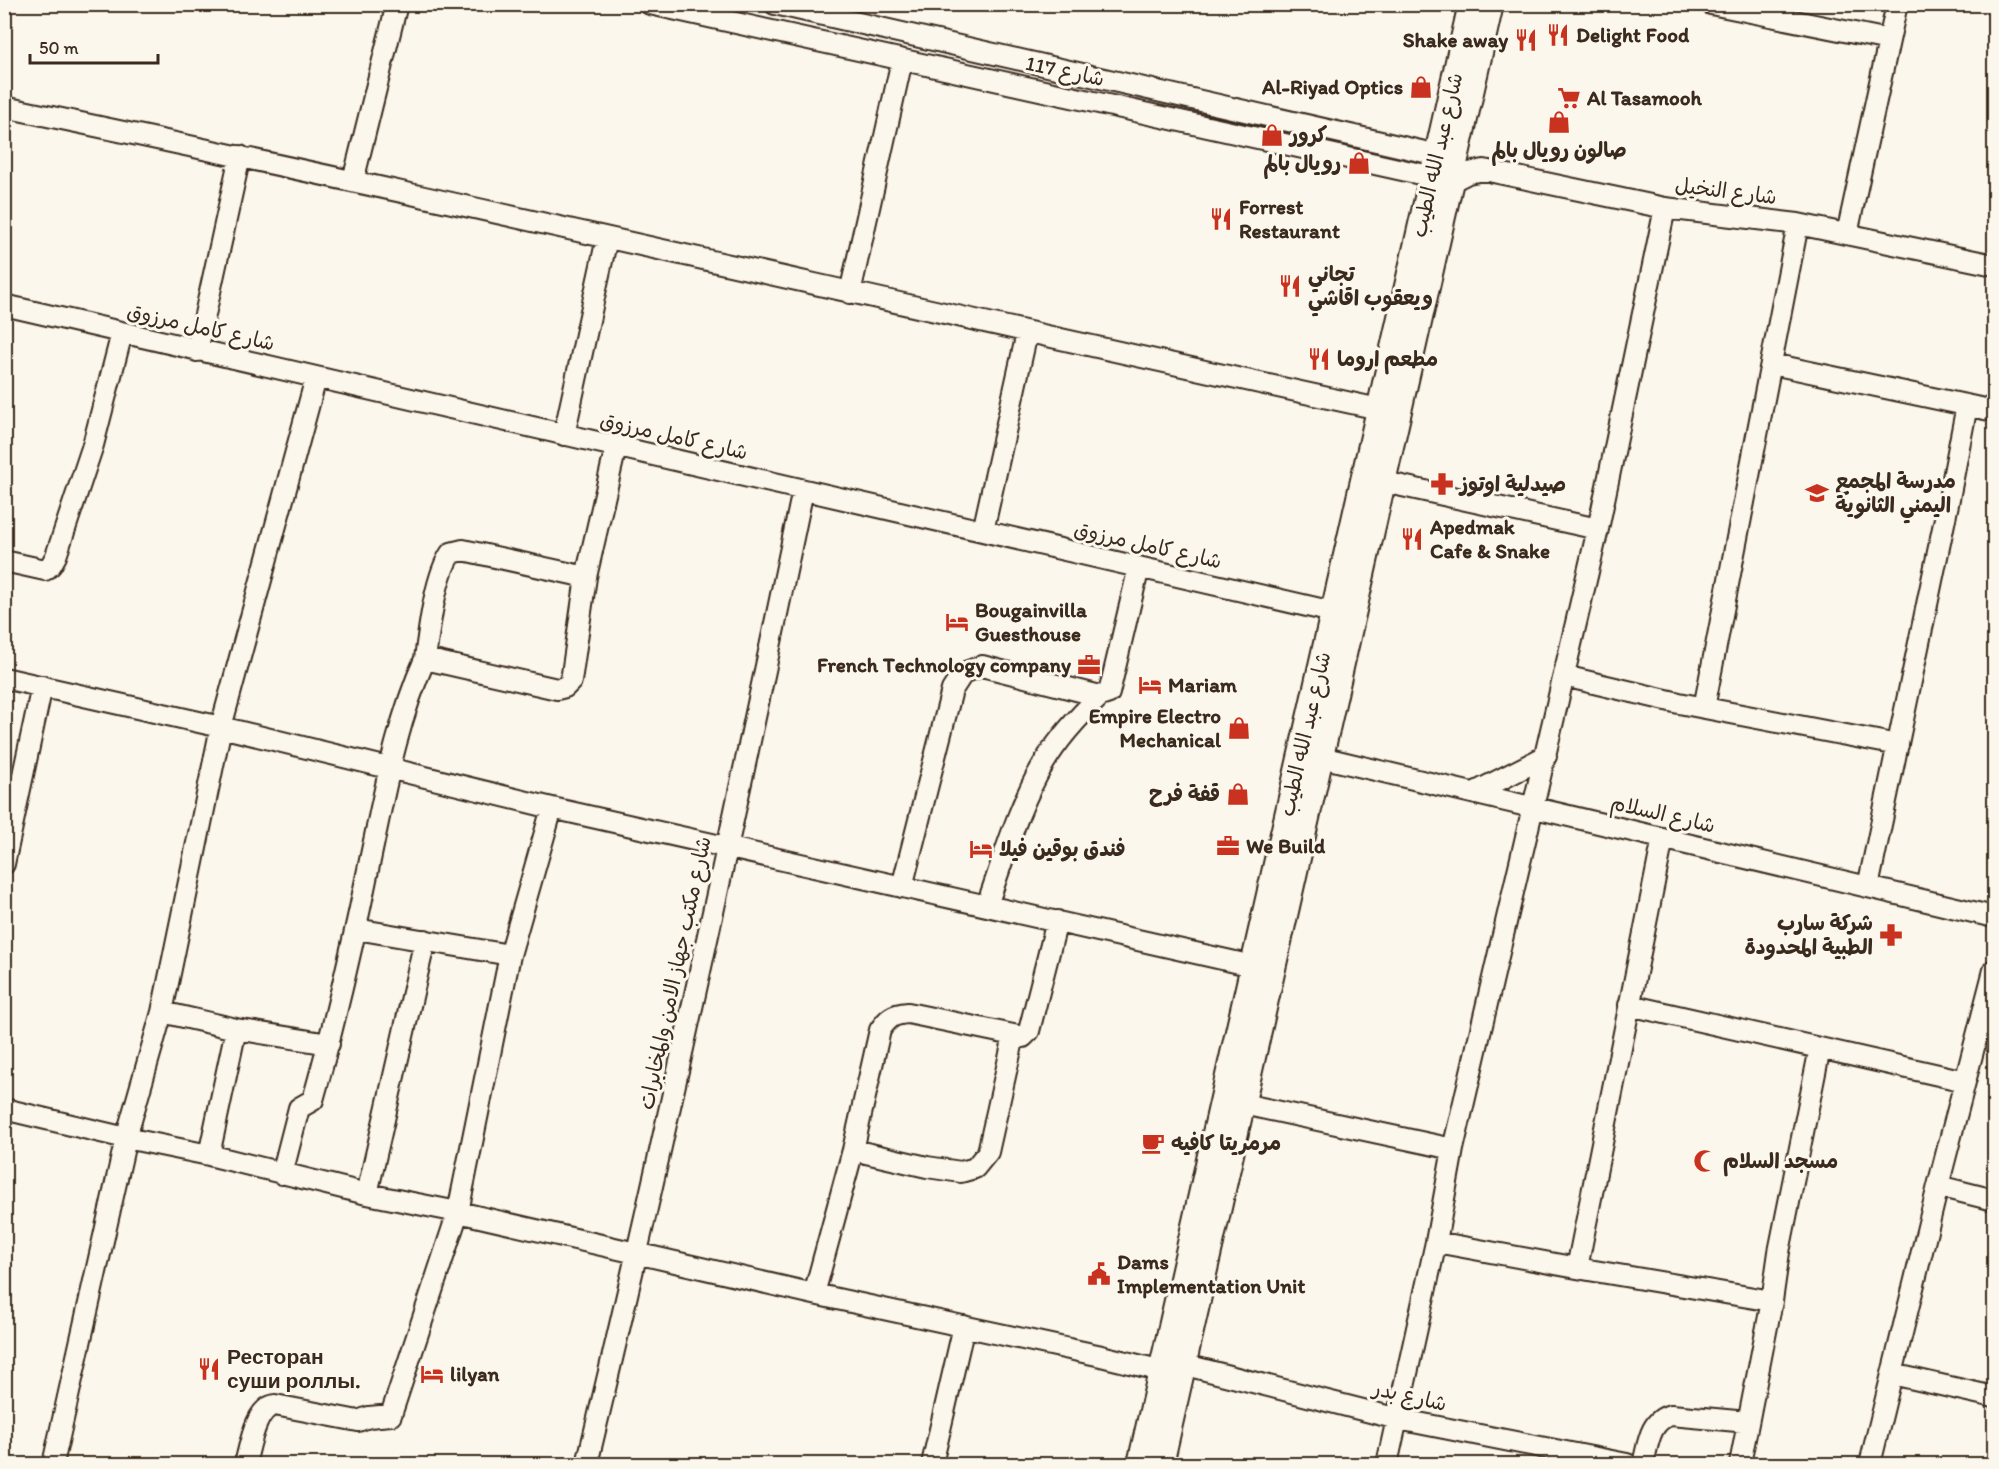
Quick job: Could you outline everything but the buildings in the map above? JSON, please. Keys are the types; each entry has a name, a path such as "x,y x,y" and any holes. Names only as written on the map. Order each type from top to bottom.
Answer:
{"main road":[{"name":"شارع عبد الله الطيب","path":"1161,1464 1173,1368 1253,966 1384,482 1449,169 1470,4"},
{"name":"شارع عبد الله الطيب","path":"1140,1464 1173,1368 1243,1104 1311,755 1333,612 1379,409 1449,169 1491,4"}],"street":[{"path":"353,181 397,4"},
{"name":"شارع 117","path":"650,4 902,60 1449,169"},
{"name":"شارع 117","path":"775,4 1449,169"},
{"path":"1711,4 1889,40"},
{"path":"1847,234 1897,4"},
{"path":"850,292 902,60"},
{"path":"4,107 240,156 1027,333 1379,409"},
{"path":"197,351 240,156"},
{"name":"شارع النخيل","path":"1449,169 1506,174 1665,208 1798,224 1995,265"},
{"path":"1387,1464 1436,1242 1453,1149 1598,529 1665,208"},
{"path":"1704,708 1798,224"},
{"path":"564,435 606,238"},
{"name":"شارع كامل مرزوق","path":"4,305 1333,612"},
{"path":"4,561 45,570 56,556 93,445 122,333"},
{"path":"983,531 1027,333"},
{"path":"1772,364 1995,411"},
{"path":"53,1464 126,1138 162,1012 221,727 316,378"},
{"path":"1868,887 1967,405"},
{"path":"425,658 557,689 565,687 571,681 586,577 616,447"},
{"path":"1384,482 1598,529"},
{"name":"شارع مكتب جهاز الامن والمخابرات","path":"587,1464 638,1254 728,847 803,490"},
{"path":"282,1174 298,1108 313,1100 329,1044 356,929 389,768 396,739 425,658 429,627 445,562 451,553 463,550 586,577"},
{"path":"987,904 1020,812 1043,764 1078,716 1100,696 1109,693 1139,567"},
{"path":"902,887 952,690 963,674 982,666 1100,696"},
{"path":"1564,676 1704,708 1898,745"},
{"path":"4,678 221,727 552,808 987,904 1253,966"},
{"path":"4,864 42,686"},
{"name":"شارع السلام","path":"1311,755 1995,917"},
{"path":"1474,793 1546,756"},
{"path":"245,1464 258,1420 268,1406 358,1421 369,1417 391,1415 458,1212 510,955 552,808"},
{"path":"1577,1268 1663,838"},
{"path":"814,1294 853,1150 880,1030 888,1018 908,1013 1023,1036 1029,1031 1057,921"},
{"path":"356,929 510,955"},
{"path":"367,1194 424,940"},
{"path":"1870,1464 1938,1186 1995,970"},
{"path":"1629,1005 1965,1081"},
{"path":"162,1012 236,1029 329,1044"},
{"path":"209,1155 236,1029"},
{"path":"853,1150 927,1167 961,1172 975,1168 988,1152 1014,1036"},
{"path":"1740,1464 1820,1048"},
{"path":"1243,1104 1453,1149"},
{"name":"شارع بدر","path":"4,1109 209,1155 367,1194 458,1212 814,1294 1173,1368 1398,1419 1627,1464"},
{"path":"1938,1186 1995,1200"},
{"path":"1436,1242 1772,1300"},
{"path":"932,1464 963,1326"},
{"path":"1892,1374 1995,1397"},
{"path":"1643,1464 1654,1424 1662,1417 1671,1415 1748,1422"}],"place":[{"name":"Delight Food","path":"1558,35"},
{"name":"Shake away","path":"1526,40"},
{"name":"Al-Riyad Optics","path":"1421,87"},
{"name":"Al Tasamooh","path":"1569,98"},
{"name":"صالون رويال بالم","path":"1559,122"},
{"name":"كرور","path":"1272,135"},
{"name":"رويال بالم","path":"1359,163"},
{"name":"Forrest Restaurant","path":"1221,219"},
{"name":"تجاني ويعقوب اقاشي","path":"1290,286"},
{"name":"مطعم اروما","path":"1319,359"},
{"name":"صيدلية اوتوز","path":"1442,484"},
{"name":"مدرسة المجمع اليمني الثانوية","path":"1817,493"},
{"name":"Apedmak Cafe & Snake","path":"1412,539"},
{"name":"Bougainvilla Guesthouse","path":"957,622"},
{"name":"French Technology company","path":"1089,665"},
{"name":"Mariam","path":"1150,685"},
{"name":"Empire Electro Mechanical","path":"1239,728"},
{"name":"قفة فرح","path":"1238,794"},
{"name":"We Build","path":"1228,846"},
{"name":"فندق بوقين فيلا","path":"981,849"},
{"name":"شركة سارب الطبية المحدودة","path":"1891,935"},
{"name":"مرمريتا كافيه","path":"1153,1143"},
{"name":"مسجد السلام","path":"1705,1161"},
{"name":"Dams Implementation Unit","path":"1099,1274"},
{"name":"Ресторан суши роллы.","path":"209,1369"},
{"name":"lilyan","path":"432,1374"}]}
